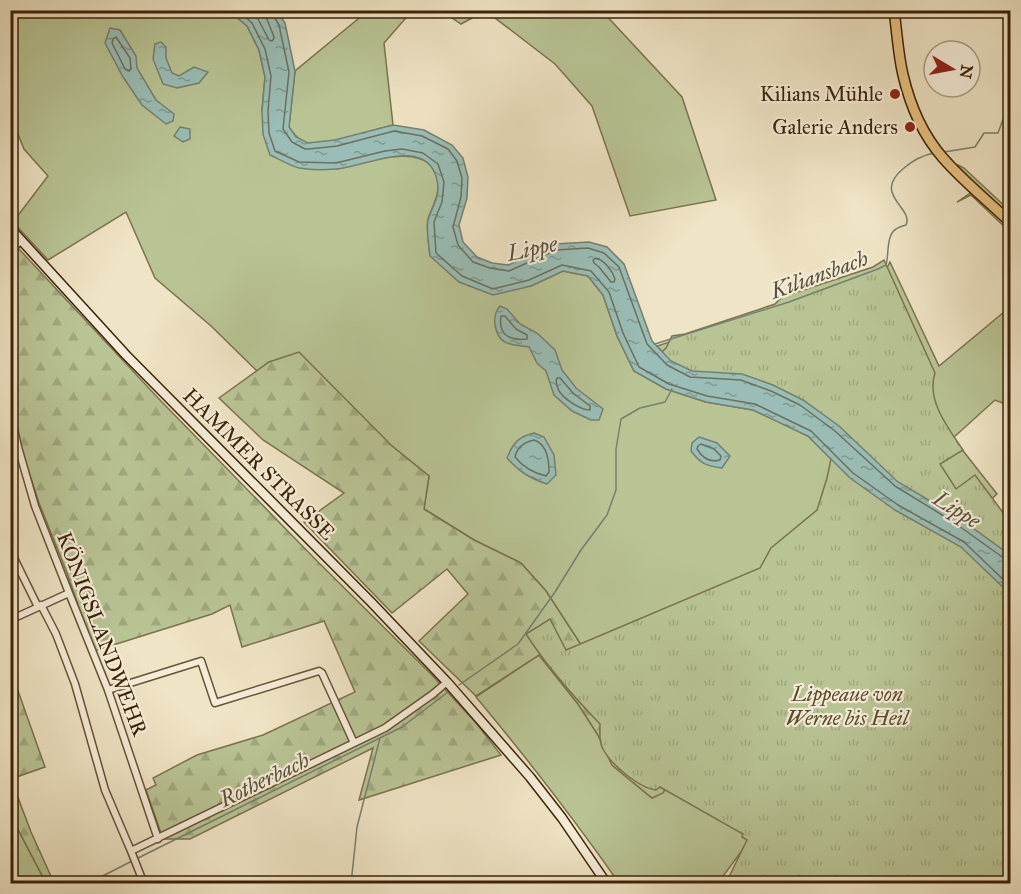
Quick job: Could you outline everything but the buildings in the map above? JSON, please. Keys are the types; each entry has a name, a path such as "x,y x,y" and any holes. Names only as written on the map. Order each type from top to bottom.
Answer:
{"main road":[{"path":"894,10 899,58 911,103 927,135 944,160 1011,222"},
{"name":"HAMMER STRASSE","path":"10,228 126,355 371,602 485,723 543,794 607,884"}],"street":[{"path":"10,250 21,242"},
{"name":"KÖNIGSLANDWEHR","path":"10,411 35,506 108,690 158,838"},
{"name":"KÖNIGSLANDWEHR","path":"10,550 56,634 75,684 105,790 144,884"},
{"path":"10,620 69,593"},
{"path":"108,690 201,661 215,703 319,671 322,673 354,743"},
{"path":"131,851 395,722 447,682"}],"green space":[{"path":"10,11 229,11 247,26 259,50 265,77 262,111 337,169 396,156 424,161 434,169 438,188 427,223 430,256 531,286 563,271 588,276 603,295 617,336 634,371 666,389 706,402 753,410 808,436 850,478 1010,883 752,837 718,883 619,883 549,788 476,697 539,655 578,704 598,735 612,765 652,798 585,651 546,591 521,563 474,540 424,509 429,476 392,446 269,362 257,371 211,326 155,278 126,212 48,260 13,222 48,176 24,149 11,117"},
{"path":"361,11 412,11 384,43 393,125 336,140 306,143 298,138 289,127 295,71 364,14"},
{"path":"442,11 485,11 461,24"},
{"path":"486,11 602,11 682,97 716,200 630,216 592,106 555,64"},
{"path":"958,165 1010,211 1010,215 1007,215 958,169"},
{"path":"972,192 1010,226 1010,232 971,195 957,202"},
{"path":"18,248 159,399 432,675 476,723 501,755 359,800 373,748 190,839 163,839 146,790 156,785 153,778 197,755 263,735 355,692 324,621 242,647 230,605 212,614 94,651 20,445 11,394 10,255"},
{"name":"Lippeaue von Werne bis Heil","path":"884,260 935,373 933,393 940,413 963,450 940,464 956,489 975,475 1010,522 1010,883 726,883 747,840 742,837 743,834 660,787 656,790 641,785 618,767 602,747 600,724 561,681 526,634 550,619 566,650 760,568 771,548 817,510 831,459 847,446 655,359 666,348 672,336 685,334 775,304 782,297 873,267"},
{"path":"890,262 939,366 1010,307 1010,406 995,400 953,438 997,494 985,505 671,361 657,346 853,281 888,266"},
{"path":"299,352 392,446 429,476 424,509 474,540 521,563 546,591 585,651 676,773 663,793 652,798 612,765 598,735 578,704 539,655 476,696 419,641 468,594 447,569 392,613 304,522 344,493 263,440 219,398 269,362"},
{"path":"11,674 45,767 11,779"},
{"path":"11,779 54,883 46,883 11,816"},
{"path":"11,816 46,883 11,883"}],"water":[{"path":"229,11 277,11 285,23 295,71 289,127 296,137 308,143 335,140 393,125 424,130 452,145 463,158 468,177 467,198 459,225 463,242 477,257 492,263 508,265 555,244 589,242 607,247 624,264 652,341 671,361 692,371 742,374 773,385 803,400 839,426 898,482 956,516 1010,555 1010,594 961,547 895,510 850,478 808,436 753,410 706,402 666,389 634,371 617,336 603,295 588,276 563,271 531,286 493,295 459,282 430,256 427,224 437,196 438,186 431,166 421,159 394,156 348,167 318,170 296,167 270,155 263,134 262,111 265,77 259,50 247,26"},
{"path":"110,28 120,30 136,56 137,68 156,100 174,114 173,121 166,124 142,105 123,77 105,43"},
{"path":"161,42 166,47 166,58 172,73 179,76 194,67 208,72 199,83 177,88 163,84 153,59 155,44"},
{"path":"180,127 190,129 190,139 183,142 174,136"},
{"path":"500,306 507,309 520,324 537,333 555,350 562,370 576,388 603,409 599,420 591,420 572,411 554,395 546,371 537,363 529,347 512,345 503,341 495,325 496,313"},
{"path":"534,433 544,437 554,455 556,475 547,484 525,474 507,458 517,441"},
{"path":"699,437 717,443 730,456 722,468 704,464 691,451 692,443"}],"waterway":[{"name":"Kiliansbach","path":"944,152 975,147 984,133 998,133 1005,114 1010,86"},
{"name":"Kiliansbach","path":"655,344 789,302 886,265 891,236 896,229 906,225 907,218 892,193 895,177 911,163 934,153"},
{"name":"Rotherbach","path":"459,685 518,644 607,515 616,490 616,449 621,419 640,408 665,402 672,389"},
{"name":"Rotherbach","path":"136,859 402,727 448,692"},
{"path":"351,884 357,827 380,738"},
{"name":"Rotherbach","path":"87,884 132,861"}],"place":[{"name":"Kilians Mühle","path":"895,94"},
{"name":"Galerie Anders","path":"910,127"}],"water label":[{"name":"Lippe","path":"532,248"},
{"name":"Lippe","path":"957,509"}]}
